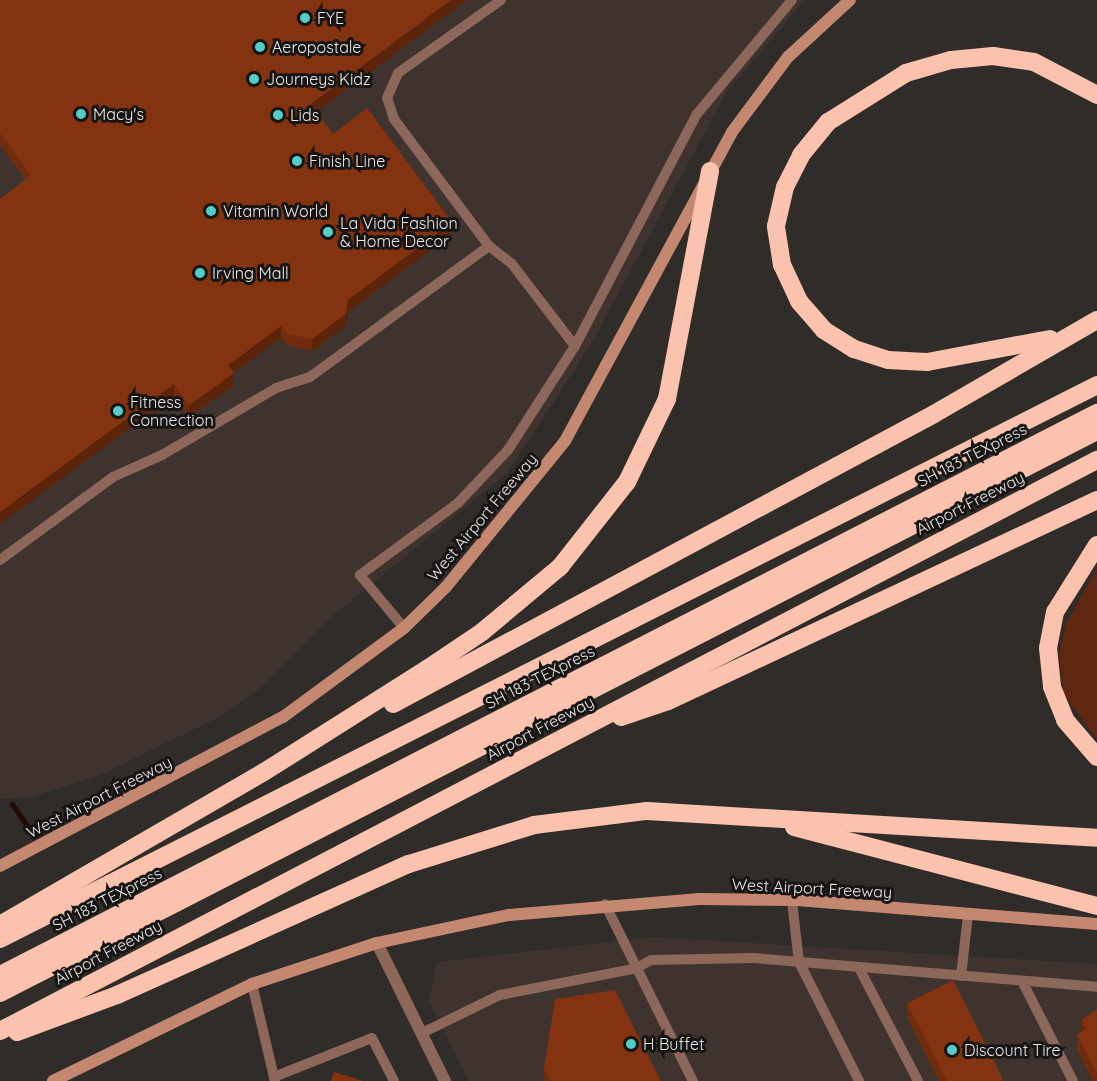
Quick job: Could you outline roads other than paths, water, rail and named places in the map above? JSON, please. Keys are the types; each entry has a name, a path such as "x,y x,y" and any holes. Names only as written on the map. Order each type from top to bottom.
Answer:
{"highway":[{"path":"1091,323 1020,347 927,362 888,360 854,350 824,330 799,301 782,265 776,226 789,179 828,122 906,73 951,60 993,56 1034,62 1097,95"},
{"path":"264,772 482,632 560,567 609,510 653,434 667,399 710,171"},
{"path":"0,925 264,772 934,414 1091,323"},
{"path":"1067,400 1097,380"},
{"path":"0,939 1097,385"},
{"name":"SH 183 TEXpress","path":"0,975 1097,413"},
{"path":"0,993 1097,431"},
{"name":"Airport Freeway","path":"0,1031 1097,459"},
{"path":"564,737 668,701 1097,500"},
{"path":"1097,545 1055,612 1048,648 1052,687 1065,720 1097,757"},
{"path":"718,813 813,831 1097,906"},
{"path":"0,1039 117,995 346,889 472,842 593,815 718,813 1097,838"}],"main road":[{"name":"West Airport Freeway","path":"0,866 253,735 404,628 489,539 565,441 710,171 788,57 850,0"},
{"name":"West Airport Freeway","path":"53,1081 252,984 377,943 510,915 605,904 792,900 1097,924"}],"street":[{"path":"377,943 446,1081"}],"lane":[{"path":"501,0 398,72 387,98 394,119 489,246 513,264 575,346"},
{"path":"404,628 360,574 478,484 514,442 575,346 697,114 792,0"},
{"path":"0,560 120,473 162,455 276,388 310,377 489,246"},
{"path":"792,900 799,962 859,1081"},
{"path":"605,904 693,1081"},
{"path":"961,976 968,915"},
{"path":"422,1034 500,995 637,968 651,960 799,962 1097,987"},
{"path":"859,968 918,1081"},
{"path":"1022,981 1073,1081"},
{"path":"252,984 274,1079 372,1038 394,1081"}],"waterway":[{"path":"12,804 28,827"}],"place":[{"name":"FYE","path":"305,18"},
{"name":"Aeropostale","path":"260,47"},
{"name":"Journeys Kidz","path":"254,79"},
{"name":"Macy's","path":"81,114"},
{"name":"Lids","path":"278,115"},
{"name":"Finish Line","path":"297,161"},
{"name":"Vitamin World","path":"211,211"},
{"name":"La Vida Fashion & Home Decor","path":"328,232"},
{"name":"Irving Mall","path":"200,273"},
{"name":"Fitness Connection","path":"118,411"},
{"name":"H Buffet","path":"631,1044"},
{"name":"Discount Tire","path":"952,1050"}]}
